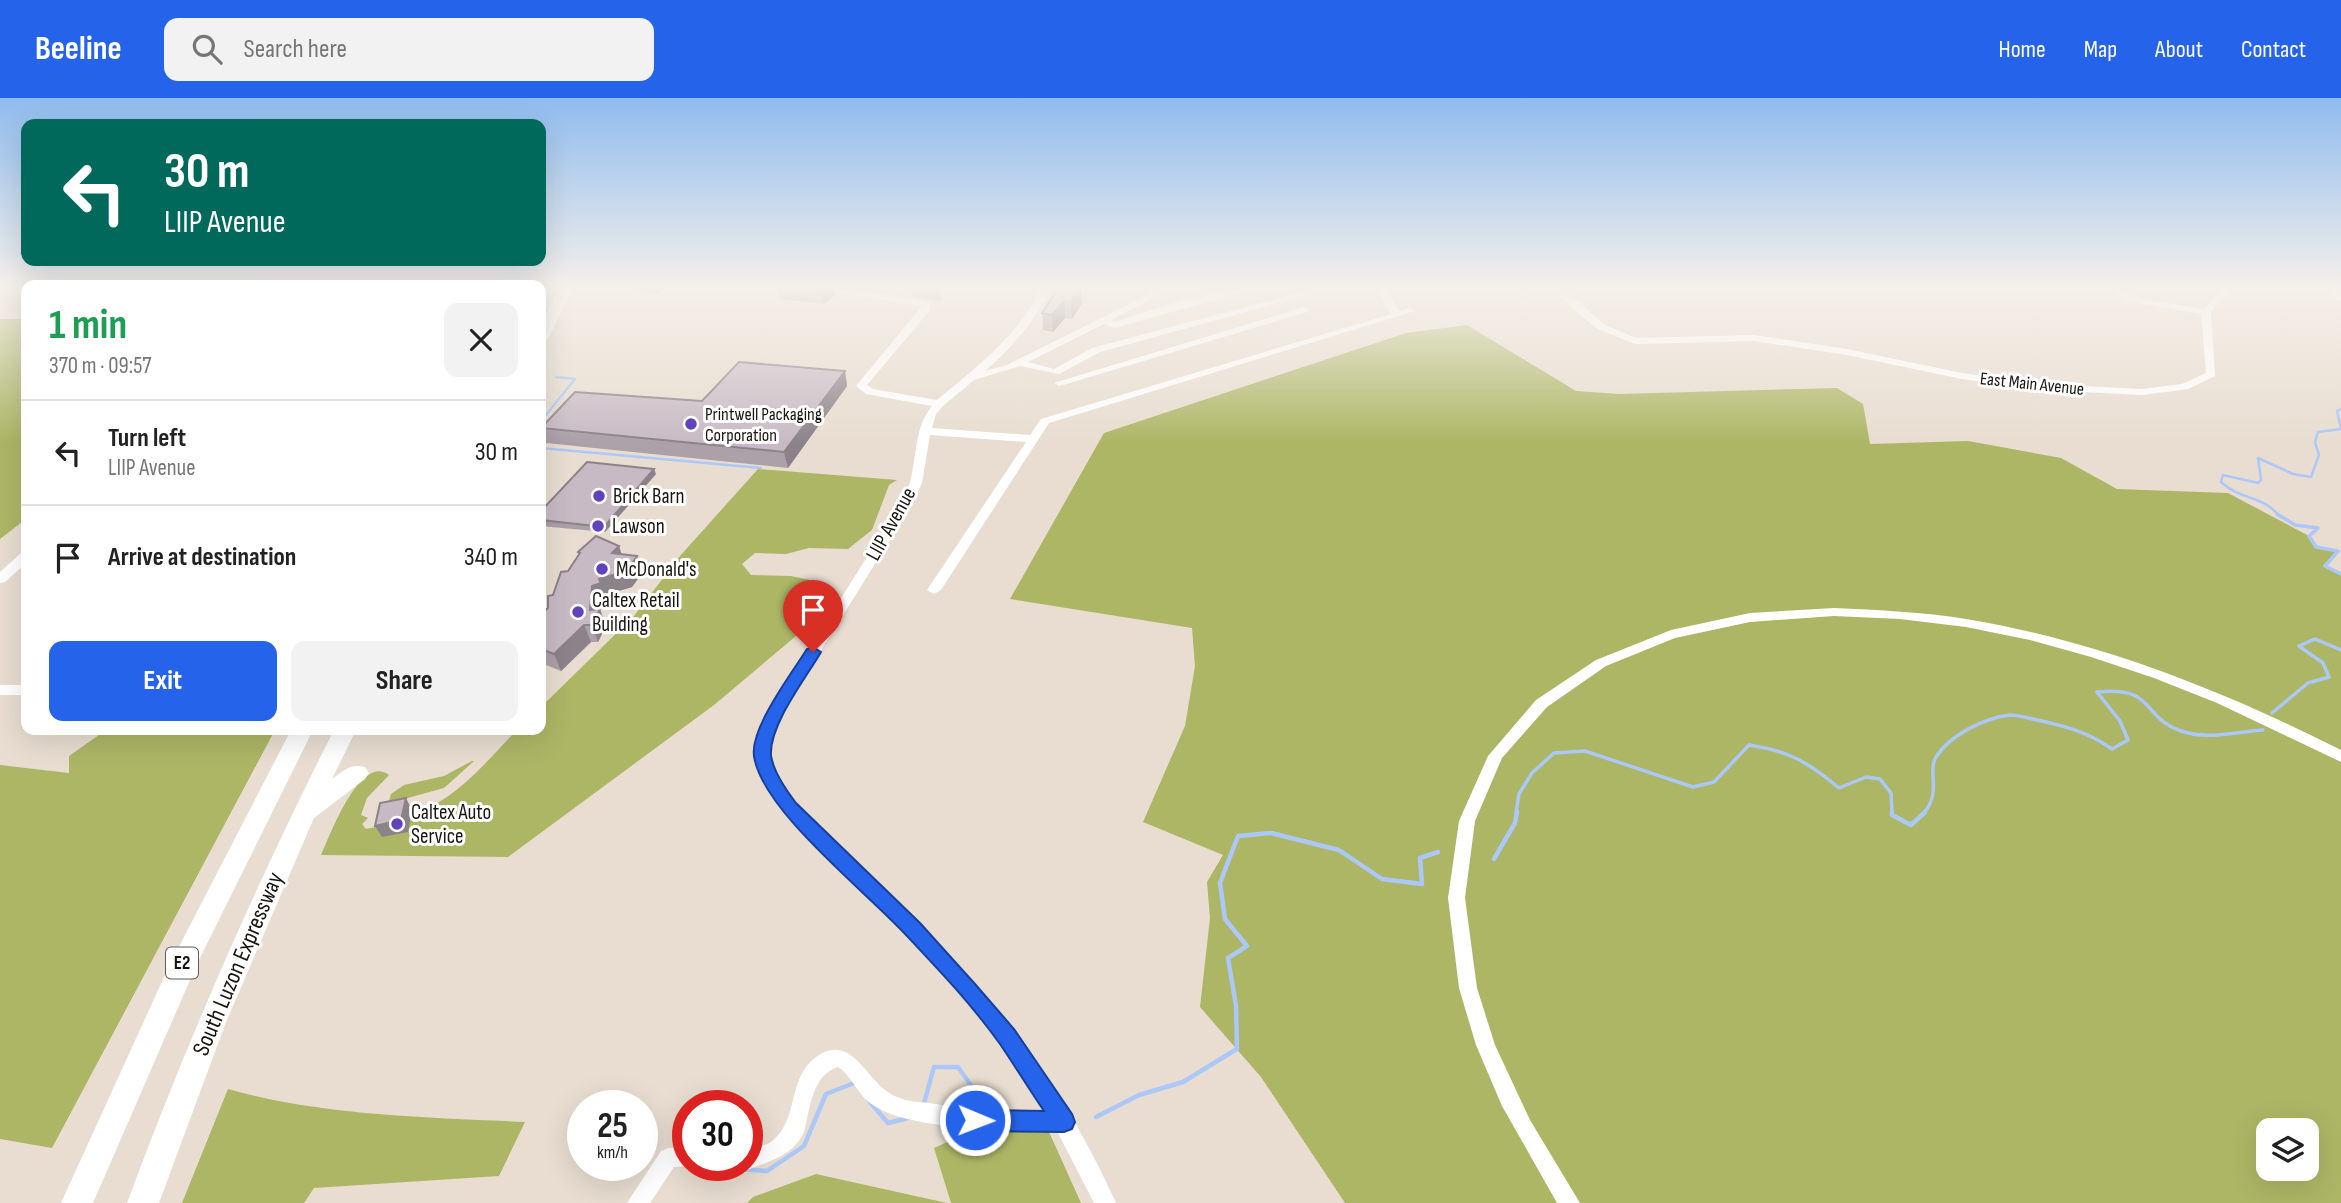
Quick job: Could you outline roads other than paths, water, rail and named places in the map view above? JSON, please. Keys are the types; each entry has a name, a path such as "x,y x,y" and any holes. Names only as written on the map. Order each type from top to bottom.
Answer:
{"highway":[{"name":"South Luzon Expressway","path":"77,1203 170,988 299,735"},
{"name":"South Luzon Expressway","path":"143,1203 207,1034 302,816 342,735"},
{"path":"302,816 357,773"}],"street":[{"path":"901,340 861,386 874,393 939,404"},
{"name":"LIIP Avenue","path":"1011,340 931,414 911,495 778,708 764,740 764,764 774,788 789,808 913,928 985,1010 1027,1064 1064,1122 1105,1203"},
{"path":"969,378 1019,363 1064,340"},
{"path":"1019,363 1055,372 1096,351 1138,340"},
{"path":"1055,372 1060,388 1212,340"},
{"path":"934,590 1045,421 1312,340"},
{"name":"East Main Avenue","path":"1629,340 1692,340"},
{"name":"East Main Avenue","path":"1764,340 1847,352 1973,378 2043,387 2143,392 2184,387 2211,374 2208,340"},
{"path":"925,431 1033,439"},
{"path":"0,579 21,560"},
{"path":"1569,1203 1514,1112 1479,1027 1461,951 1457,882 1467,822 1476,795 1501,747 1536,707 1601,661 1680,631 1769,614 1835,612 1941,620 2057,644 2146,671 2236,707 2341,757"},
{"path":"763,1154 778,1149 794,1132 808,1079 823,1063 838,1058 848,1062 877,1097 896,1107 975,1120 1064,1122"},
{"path":"638,1203 668,1158 672,1158"}],"waterway":[{"path":"546,415 575,379 556,377"},
{"path":"2278,514 2266,504 2229,488 2221,482 2223,475 2258,483 2261,480 2258,458 2293,474 2311,477 2319,455 2315,442 2318,432 2341,429 2337,411 2341,409"},
{"path":"546,448 761,468"},
{"path":"2278,514 2295,525 2318,528 2309,536 2316,547 2338,551 2325,566 2341,574"},
{"path":"2272,713 2308,683 2329,677 2323,663 2299,646 2315,639 2341,650"},
{"path":"1924,813 1932,797 1936,757 1959,735 1989,720 2013,715 2047,722 2085,734 2112,749 2128,740 2120,721 2097,692 2116,691 2139,698 2168,725 2191,734 2212,735 2263,730"},
{"path":"1516,813 1519,794 1532,773 1554,753 1585,751 1693,787 1714,782 1749,745 1787,754 1817,771 1839,788 1866,777 1880,779 1891,793 1892,813"},
{"path":"1494,859 1515,823 1517,812"},
{"path":"1892,813 1911,825 1924,813"},
{"path":"1096,1117 1139,1095 1183,1082 1237,1049 1236,1006 1228,958 1247,946 1225,919 1220,883 1238,836 1271,833 1339,850 1382,879 1422,884 1420,858 1438,852"},
{"path":"923,1107 934,1067 958,1067 991,1114"},
{"path":"763,1171 767,1171 804,1146 826,1094 854,1083"},
{"path":"870,1102 888,1123 908,1118"}],"place":[{"name":"Printwell Packaging Corporation","path":"691,424"},
{"name":"Brick Barn","path":"599,496"},
{"name":"Lawson","path":"598,526"},
{"name":"McDonald's","path":"602,569"},
{"name":"Caltex Retail Building","path":"578,612"},
{"name":"Caltex Auto Service","path":"397,824"}]}
